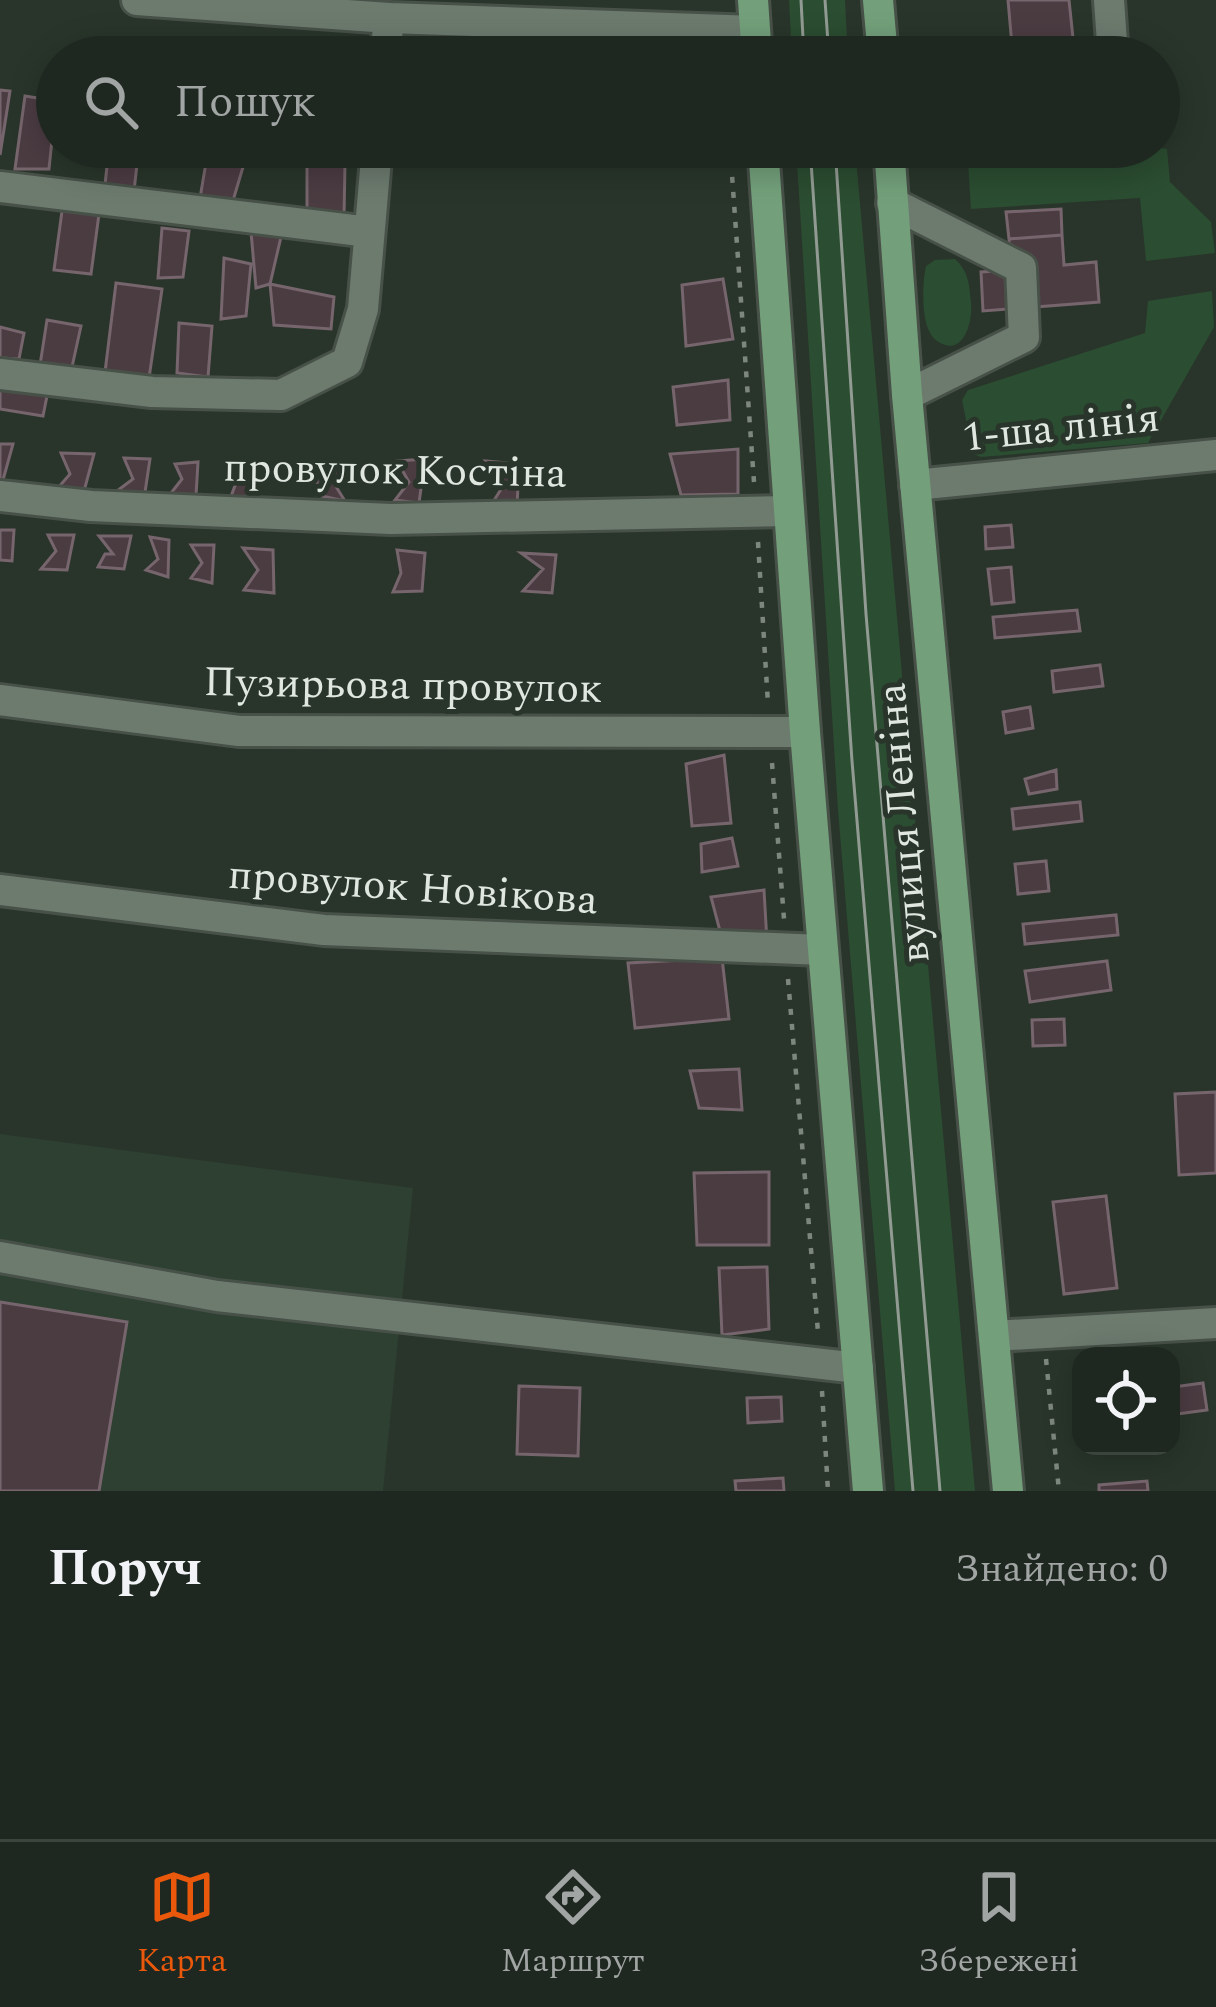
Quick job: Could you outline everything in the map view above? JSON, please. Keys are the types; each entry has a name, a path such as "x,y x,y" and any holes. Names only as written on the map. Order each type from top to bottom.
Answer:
{"main road":[{"path":"878,0 881,36"},
{"path":"765,168 805,732 868,1491"},
{"name":"вулиця Леніна","path":"890,168 1007,1491"}],"street":[{"path":"137,0 389,18 456,10 755,29"},
{"path":"1109,0 1112,36"},
{"path":"387,36 389,18"},
{"path":"0,374 152,392 280,395 347,362 363,309 374,168"},
{"path":"0,187 368,232"},
{"path":"892,202 1021,268 1024,337 907,395"},
{"name":"1-ша лінія","path":"915,485 1216,455"},
{"name":"провулок Костіна","path":"0,496 91,506 391,519 790,512"},
{"name":"Пузирьова провулок","path":"0,700 239,730 805,732"},
{"name":"провулок Новікова","path":"0,890 324,930 822,950"},
{"path":"0,1257 217,1296 858,1368"},
{"path":"994,1336 1216,1323"}],"path":[{"path":"731,168 829,1491"},
{"path":"1043,1334 1059,1491"}],"shaded area":[{"path":"0,1134 413,1188 383,1491 0,1491"}],"green space":[{"path":"789,0 845,0 847,36 791,36"},
{"path":"797,168 857,168 975,1491 895,1491 838,810"},
{"path":"968,168 1169,168 1170,182 1211,222 1215,253 1146,261 1140,198 971,209"},
{"path":"955,259 967,279 971,310 960,342 946,345 928,327 925,274 926,266 935,260"},
{"path":"1212,291 1214,327 1148,443 973,454 962,400 968,390 1145,333 1148,301"}],"building":[{"path":"1008,0 1069,0 1073,36 1011,36"},
{"path":"0,90 10,91 0,155"},
{"path":"25,96 36,98 36,168 49,169 15,169"},
{"path":"107,168 137,168 134,191 105,185"},
{"path":"205,168 243,168 232,204 200,198"},
{"path":"307,168 345,168 344,216 307,212"},
{"path":"1061,209 1062,235 1009,239 1006,212"},
{"path":"62,211 99,214 91,274 54,270"},
{"path":"162,228 189,231 183,277 158,278"},
{"path":"251,232 281,237 270,284 256,288"},
{"path":"1062,235 1064,265 1096,262 1099,302 983,311 981,272 1011,270 1009,239"},
{"path":"224,258 251,264 246,316 221,319"},
{"path":"723,279 733,339 686,346 682,285"},
{"path":"116,283 162,289 149,378 105,372"},
{"path":"270,284 334,297 331,329 274,325"},
{"path":"47,320 81,326 72,367 40,365"},
{"path":"179,323 212,326 208,377 177,373"},
{"path":"0,327 24,333 19,359 0,358"},
{"path":"728,380 730,420 677,425 673,387"},
{"path":"0,384 48,391 43,416 0,409"},
{"path":"0,444 13,444 3,480 0,480"},
{"path":"738,449 738,494 681,495 670,454"},
{"path":"61,453 94,454 83,495 57,489 70,474"},
{"path":"124,458 150,459 144,499 117,491 133,479"},
{"path":"425,459 419,503 395,500 409,482 397,461"},
{"path":"486,461 519,464 517,507 493,502 505,483"},
{"path":"198,462 196,496 168,497 182,479 175,464"},
{"path":"226,464 256,465 255,496 230,499 236,483"},
{"path":"317,464 343,469 335,485 345,501 317,495"},
{"path":"1011,525 1013,547 986,549 985,527"},
{"path":"0,530 14,530 12,561 0,560"},
{"path":"48,535 74,535 67,570 41,569 56,551"},
{"path":"99,536 131,536 124,569 98,567 105,554 113,554"},
{"path":"150,537 169,540 168,577 146,570 158,559"},
{"path":"191,545 214,545 212,583 191,578 202,563"},
{"path":"243,548 273,550 274,593 244,590 258,570"},
{"path":"397,550 425,553 422,591 393,592 401,573"},
{"path":"521,553 556,555 552,593 523,591 543,569"},
{"path":"1011,567 1014,602 992,604 988,569"},
{"path":"1077,610 1080,631 995,638 993,617"},
{"path":"1100,665 1103,686 1054,692 1052,671"},
{"path":"1030,707 1033,728 1006,733 1003,712"},
{"path":"724,755 731,823 692,826 686,764"},
{"path":"1056,770 1057,789 1029,794 1025,779"},
{"path":"1080,802 1082,821 1014,829 1012,809"},
{"path":"732,838 738,866 702,872 701,844"},
{"path":"1046,861 1049,891 1018,894 1015,864"},
{"path":"764,890 767,942 721,935 711,897"},
{"path":"1116,915 1118,935 1025,944 1023,924"},
{"path":"722,958 729,1019 635,1028 628,963"},
{"path":"1107,961 1111,990 1030,1002 1025,971"},
{"path":"1064,1019 1065,1045 1033,1046 1032,1020"},
{"path":"739,1069 742,1110 699,1108 690,1071"},
{"path":"1216,1092 1216,1173 1179,1175 1175,1094"},
{"path":"769,1172 769,1245 697,1245 694,1173"},
{"path":"1106,1196 1117,1288 1064,1294 1053,1202"},
{"path":"767,1267 769,1329 722,1335 719,1268"},
{"path":"0,1302 127,1322 99,1491 0,1491"},
{"path":"1203,1383 1207,1410 1180,1414 1180,1386"},
{"path":"519,1386 580,1388 578,1456 517,1454"},
{"path":"781,1397 782,1421 748,1423 747,1398"},
{"path":"783,1478 784,1491 736,1491 735,1481"},
{"path":"1147,1481 1148,1491 1099,1491 1099,1485"}],"tram line":[{"path":"801,0 803,36"},
{"path":"825,0 828,36"},
{"path":"811,168 852,761 913,1491"},
{"path":"836,168 866,614 940,1491"}]}
